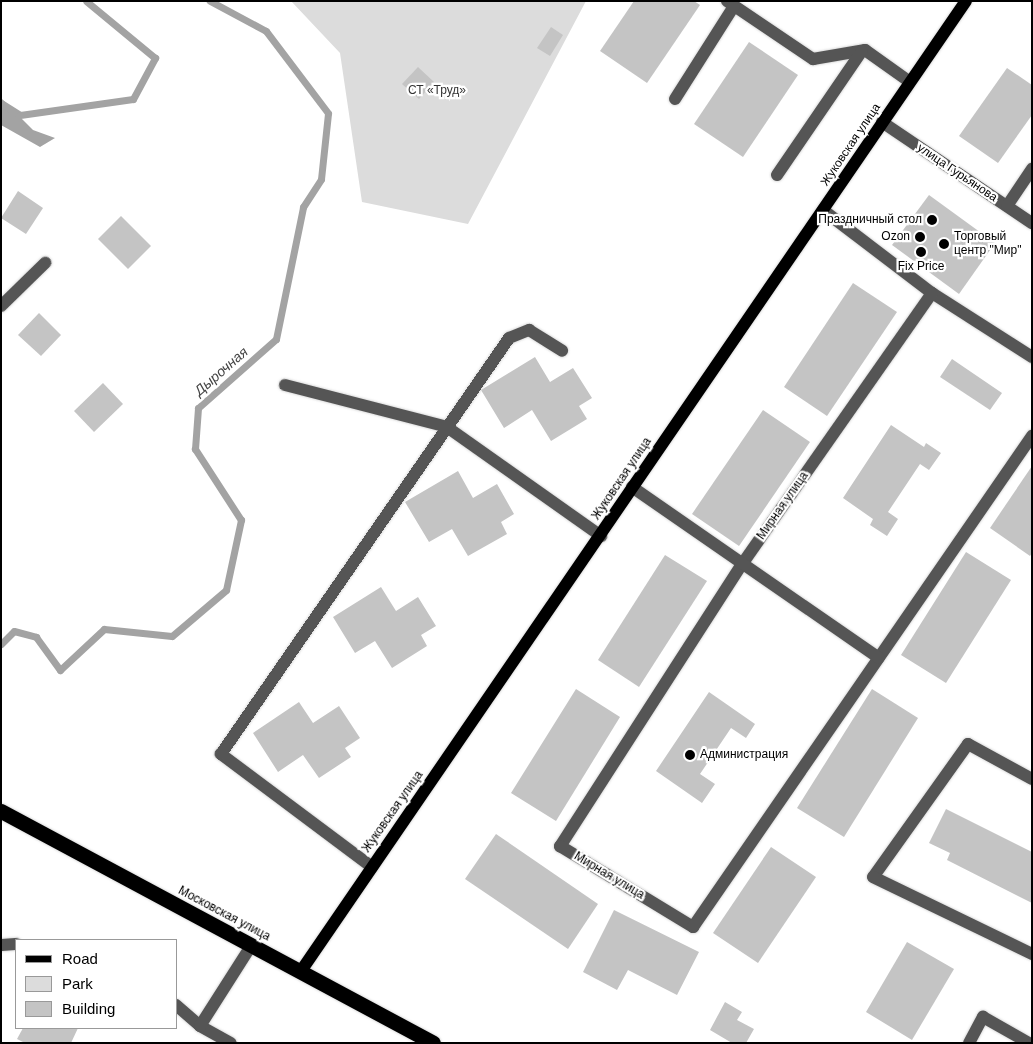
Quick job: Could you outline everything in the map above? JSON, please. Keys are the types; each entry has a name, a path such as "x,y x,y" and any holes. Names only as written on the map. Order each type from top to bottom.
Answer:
{"highway":[{"name":"Московская улица","path":"1,811 433,1043"}],"main road":[{"name":"Жуковская улица","path":"301,971 966,1"}],"street":[{"path":"675,99 731,4 813,59 865,50 910,82"},
{"path":"777,175 862,51"},
{"name":"улица Гурьянова","path":"882,122 1032,223"},
{"path":"1007,206 1032,169"},
{"path":"823,210 932,293 1032,357"},
{"path":"1,306 45,263"},
{"name":"Мирная улица","path":"932,293 742,564 560,846 693,927 1032,436"},
{"path":"372,867 221,754 509,338 529,330 562,351"},
{"path":"285,386 448,426 601,536"},
{"path":"632,487 879,658"},
{"path":"1032,779 968,744 874,876 1032,954"},
{"path":"1,945 15,944"},
{"path":"200,1026 251,946"},
{"path":"178,1007 200,1026 231,1043"},
{"path":"969,1043 984,1017 1030,1043"}],"green space":[{"name":"СТ «Труд»","path":"291,1 586,1 468,224 362,202 340,53"}],"shaded area":[{"path":"1,98 33,130 55,138 40,147 1,125"}],"building":[{"path":"634,1 694,1 700,5 647,83 600,51"},
{"path":"551,27 563,35 550,56 537,48"},
{"path":"749,42 798,75 743,157 694,124"},
{"path":"418,67 434,82 419,99 402,84"},
{"path":"1007,68 1032,85 1032,115 998,163 959,136"},
{"path":"18,191 43,208 26,234 1,218"},
{"name":"Торговый центр \"Мир\"","path":"929,195 995,243 959,294 892,245"},
{"path":"121,216 151,246 128,269 98,239"},
{"path":"853,283 897,312 827,416 784,387"},
{"path":"39,313 61,335 41,356 18,335"},
{"path":"535,357 550,382 573,368 592,398 579,406 587,419 551,441 532,410 504,428 481,390"},
{"path":"952,359 1002,393 990,410 940,377"},
{"path":"103,383 123,404 94,432 74,411"},
{"path":"763,410 810,442 739,546 692,514"},
{"path":"891,425 924,447 926,443 941,453 929,470 920,464 888,512 898,519 887,536 870,525 873,519 843,498"},
{"path":"1032,466 1032,553 1030,556 990,528"},
{"path":"458,471 473,498 497,484 514,514 501,522 507,534 468,556 452,529 429,542 405,502"},
{"path":"966,552 1011,580 946,683 901,655"},
{"path":"665,555 707,581 639,687 598,660"},
{"path":"381,587 396,611 418,597 436,626 421,635 427,646 392,668 375,641 355,653 333,617"},
{"path":"576,689 620,717 556,821 511,793"},
{"path":"872,689 918,718 844,837 797,808"},
{"name":"Администрация","path":"709,692 755,724 746,738 731,728 700,774 715,784 702,803 656,771"},
{"path":"299,702 313,723 339,706 360,738 345,748 351,757 319,778 303,755 278,772 253,733"},
{"path":"946,809 1032,852 1032,903 947,860 950,853 929,843"},
{"path":"496,834 598,904 568,949 465,879"},
{"path":"771,847 816,877 758,963 713,933"},
{"path":"614,910 699,952 677,995 628,970 617,990 583,972"},
{"path":"907,942 954,969 912,1040 866,1012"},
{"path":"725,1002 742,1012 737,1020 754,1029 746,1043 732,1043 710,1030"},
{"path":"22,1029 78,1029 71,1043 25,1043 17,1039"}],"waterway":[{"name":"Дырочная","path":"1,103 20,115 133,99 155,58 86,1"},
{"name":"Дырочная","path":"1,644 14,631 36,637 60,670 104,629 172,636 226,590 241,520 195,449 198,408 276,339 303,207 321,179 328,113 266,31 210,1"}],"place":[{"name":"Праздничный стол","path":"932,220"},
{"name":"Ozon","path":"920,237"},
{"name":"Торговый центр \"Мир\"","path":"944,244"},
{"name":"Fix Price","path":"921,252"},
{"name":"Администрация","path":"690,755"}]}
